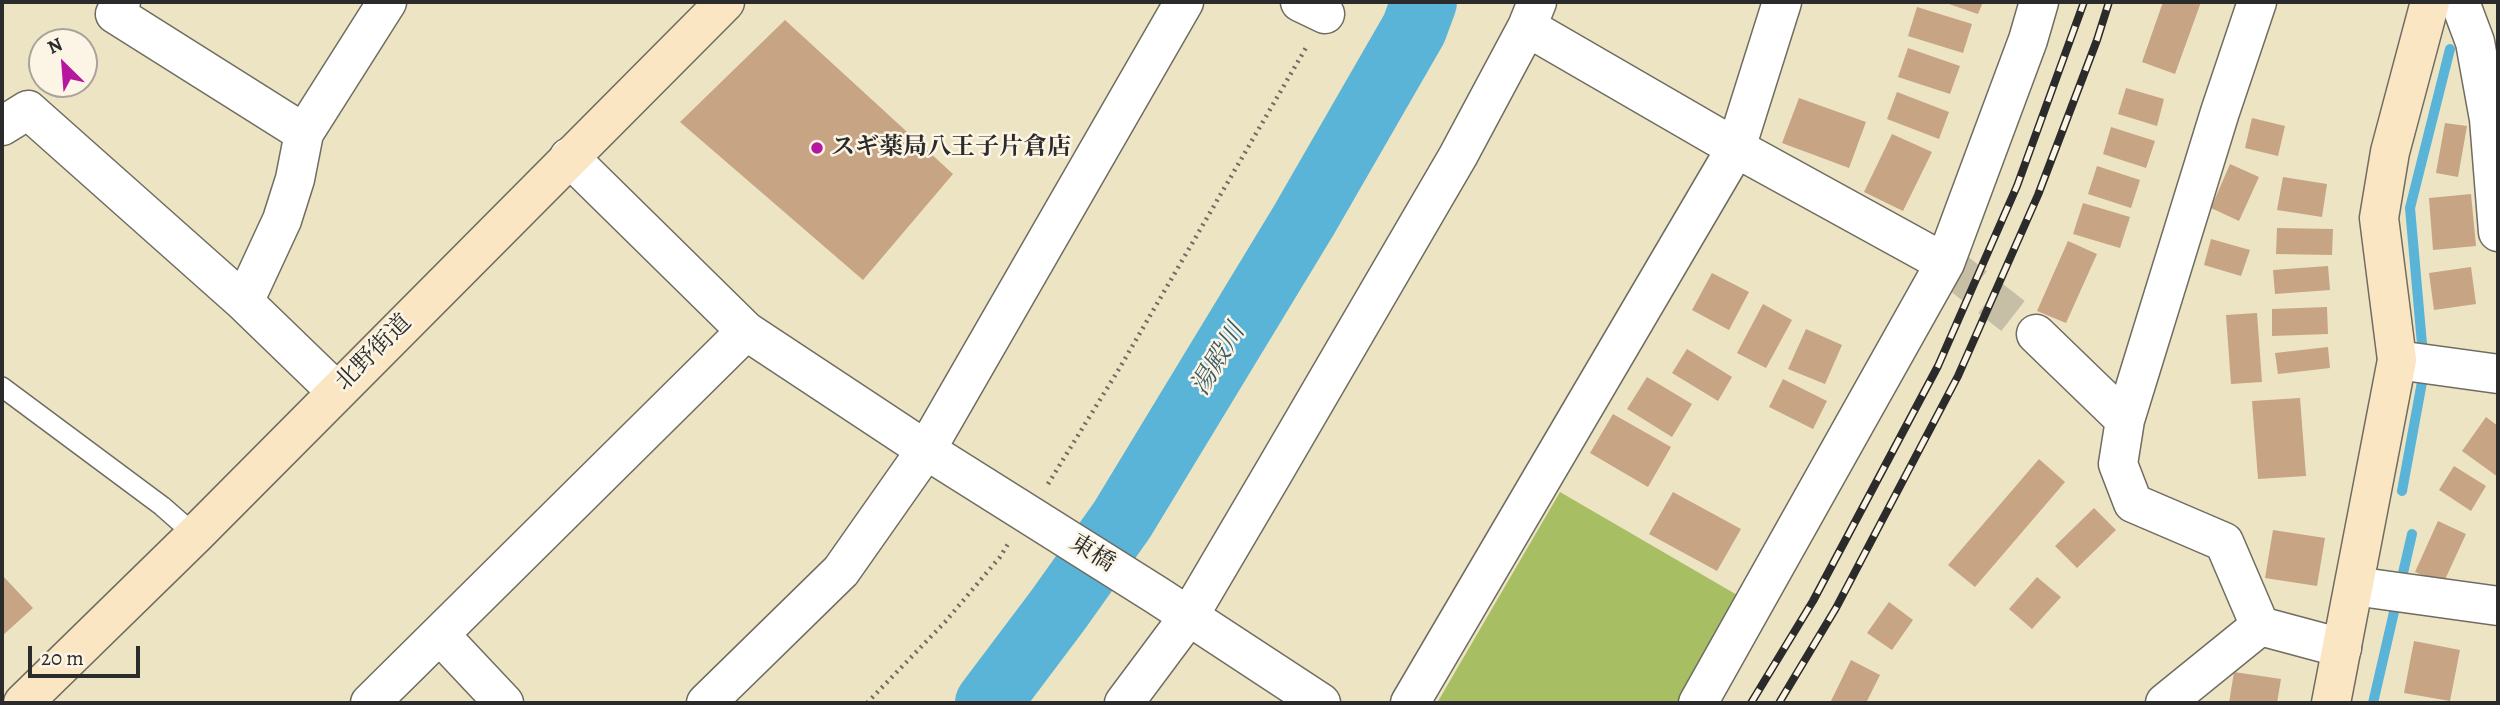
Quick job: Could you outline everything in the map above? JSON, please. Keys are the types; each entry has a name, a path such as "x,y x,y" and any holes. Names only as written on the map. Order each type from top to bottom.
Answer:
{"main road":[{"name":"北野街道","path":"23,703 195,535 724,2"},
{"path":"2331,703 2342,648 2382,589 2397,360 2379,218 2390,152 2430,2"}],"street":[{"path":"121,2 115,14 304,133"},
{"path":"244,302 282,220 295,179 304,133 387,2"},
{"path":"706,703 841,571 926,450 1184,2"},
{"path":"1410,703 1736,148 1782,2"},
{"path":"1698,703 1945,263 2028,40 2039,2"},
{"path":"2257,2 2124,420 2118,464 2133,503 2224,542 2260,626"},
{"path":"2460,2 2475,42 2489,119 2498,232"},
{"path":"1124,703 1189,616 1458,156 1532,14 1736,148 1945,263"},
{"path":"2,126 28,110 244,302 336,391"},
{"name":"東橋","path":"569,157 746,331 926,450 1158,596 1321,703"},
{"path":"370,703 746,331"},
{"path":"2036,334 2124,420"},
{"path":"2397,360 2498,374"},
{"path":"2382,589 2498,606"},
{"path":"2260,626 2342,648"},
{"path":"2165,703 2260,626"},
{"path":"440,635 504,703"},
{"path":"2210,703 2215,663"}],"lane":[{"path":"2,387 162,506 195,535"}],"path":[{"path":"867,703 945,622 1000,557 1047,486 1119,369 1313,8"}],"green space":[{"path":"1560,492 1744,599 1682,703 1437,703"}],"building":[{"path":"1943,2 1983,2 1978,14"},
{"path":"2163,2 2201,2 2175,74 2142,62"},
{"path":"1917,7 1972,24 1963,53 1908,36"},
{"name":"スギ薬局八王子片倉店","path":"785,20 953,174 863,280 680,122"},
{"path":"1908,48 1960,66 1950,94 1898,77"},
{"path":"2126,88 2164,99 2157,126 2118,114"},
{"path":"1897,92 1949,112 1939,139 1887,119"},
{"path":"1799,98 1866,122 1849,168 1782,143"},
{"path":"2252,118 2285,126 2278,156 2245,148"},
{"path":"2445,123 2467,126 2458,177 2436,173"},
{"path":"2111,127 2155,141 2146,168 2103,154"},
{"path":"1892,134 1932,152 1903,211 1864,192"},
{"path":"2230,164 2259,177 2239,221 2211,208"},
{"path":"2097,166 2140,180 2131,208 2088,194"},
{"path":"2283,177 2327,184 2322,217 2277,210"},
{"path":"2471,194 2476,246 2433,250 2429,198"},
{"path":"2083,203 2130,217 2120,248 2073,234"},
{"path":"2277,228 2333,229 2332,255 2276,254"},
{"path":"2211,239 2250,250 2241,276 2204,265"},
{"path":"2068,241 2097,254 2066,323 2037,311"},
{"path":"2328,266 2330,290 2275,294 2273,270"},
{"path":"2471,267 2476,304 2434,310 2429,273"},
{"path":"1712,273 1749,292 1729,330 1692,310"},
{"path":"1763,304 1792,320 1766,368 1737,353"},
{"path":"2327,307 2328,334 2272,336 2272,309"},
{"path":"2257,313 2262,382 2231,384 2226,315"},
{"path":"1806,329 1842,345 1825,384 1788,369"},
{"path":"2328,347 2330,368 2278,374 2275,353"},
{"path":"1687,349 1732,377 1718,401 1672,373"},
{"path":"1647,377 1692,404 1672,437 1627,409"},
{"path":"1783,379 1827,401 1813,429 1769,407"},
{"path":"2300,398 2306,476 2258,479 2252,401"},
{"path":"1613,414 1671,447 1648,487 1590,453"},
{"path":"2486,417 2498,426 2498,477 2462,451"},
{"path":"2039,459 2065,482 1975,587 1948,565"},
{"path":"2454,466 2486,486 2471,511 2439,490"},
{"path":"1673,492 1741,529 1717,571 1649,534"},
{"path":"2094,508 2116,530 2077,568 2055,546"},
{"path":"2438,521 2466,534 2443,584 2415,572"},
{"path":"2273,530 2325,538 2317,586 2265,578"},
{"path":"2,575 33,608 2,636"},
{"path":"2037,577 2061,597 2032,629 2009,609"},
{"path":"1889,602 1913,620 1892,650 1867,633"},
{"path":"2414,641 2460,650 2450,701 2404,693"},
{"path":"1851,660 1880,675 1866,703 1830,703"},
{"path":"2234,672 2281,679 2277,703 2229,703"}],"waterway":[{"name":"湯殿川","path":"988,703 1122,520 1304,220 1414,29 1424,2"},
{"path":"2422,344 2410,208 2450,49"},
{"path":"2402,491 2422,382"},
{"path":"2373,703 2412,534"}],"tunnel":[{"path":"1945,263 2013,316"}],"railway":[{"path":"1751,703 1813,601 1938,366 2017,186 2084,2"},
{"path":"1779,703 1836,608 1958,376 2038,195 2109,2"}],"place":[{"name":"スギ薬局八王子片倉店","path":"817,148"}]}
